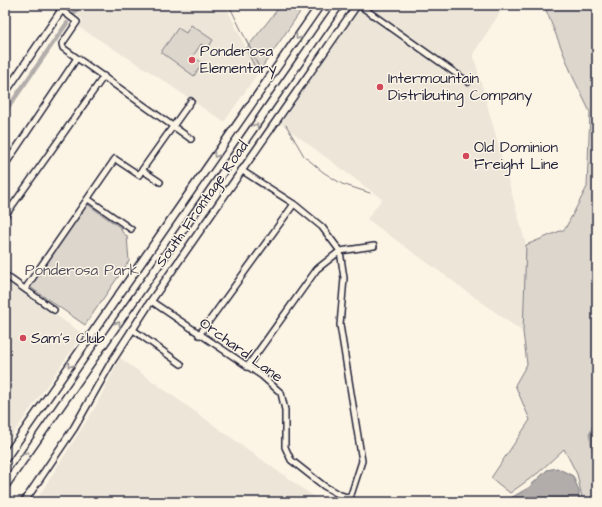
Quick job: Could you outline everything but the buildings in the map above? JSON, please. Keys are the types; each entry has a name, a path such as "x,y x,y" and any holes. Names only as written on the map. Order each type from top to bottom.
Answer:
{"highway":[{"path":"5,459 320,5"},
{"path":"5,486 339,5"}],"main road":[{"name":"South Frontage Road","path":"24,502 74,428 132,329 241,170 358,5"},
{"path":"5,93 64,8"}],"street":[{"path":"54,5 64,8 77,22 62,44 63,48 192,138"},
{"path":"358,5 468,82"},
{"path":"5,165 77,58"},
{"path":"5,216 104,76"},
{"path":"25,289 115,158 139,175 191,101"},
{"path":"142,170 160,182"},
{"path":"241,170 294,204 322,227 340,251"},
{"path":"88,198 131,229"},
{"path":"199,335 294,204"},
{"path":"247,366 317,269 340,251 374,246"},
{"name":"Orchard Lane","path":"151,301 199,335 262,376 280,393 285,410 285,447 291,460 324,486 338,494 350,498 362,461 340,326 344,278 340,251"},
{"path":"5,275 54,310"},
{"path":"132,329 181,364"}],"shaded area":[{"name":"Ponderosa Elementary","path":"71,5 225,5 258,73 224,122 149,71 79,27 83,20 69,8"},
{"path":"362,5 505,5 473,54 526,245 523,332 367,219 382,199 280,123"},
{"path":"5,280 83,334 5,445"},
{"path":"120,358 321,502 35,502 96,406"},
{"path":"557,468 573,476 579,491 579,502 504,502 528,488 547,470"}],"green space":[{"path":"281,5 305,5 258,73 246,49"},
{"path":"544,5 597,5 597,417 589,435 597,464 597,502 583,502 577,474 564,449 538,473 510,493 491,478 530,420 515,385 527,364 523,332 526,245 565,229 587,187 590,112 573,77"},
{"path":"191,25 213,40 208,48 201,44 193,56 202,63 194,76 161,52 178,28 186,33"},
{"name":"Ponderosa Park","path":"87,204 121,228 122,232 127,236 129,261 85,325 30,287"}],"waterway":[{"path":"74,13 80,5"},
{"path":"229,5 251,50"},
{"path":"5,112 67,23"},
{"path":"253,54 260,70"},
{"path":"286,125 304,156 323,172 342,184 370,193"},
{"path":"597,425 593,437 597,456"}],"place":[{"name":"Ponderosa Elementary","path":"192,60"},
{"name":"Intermountain Distributing Company","path":"380,87"},
{"name":"Old Dominion Freight Line","path":"466,156"},
{"name":"Sam's Club","path":"23,338"}]}
